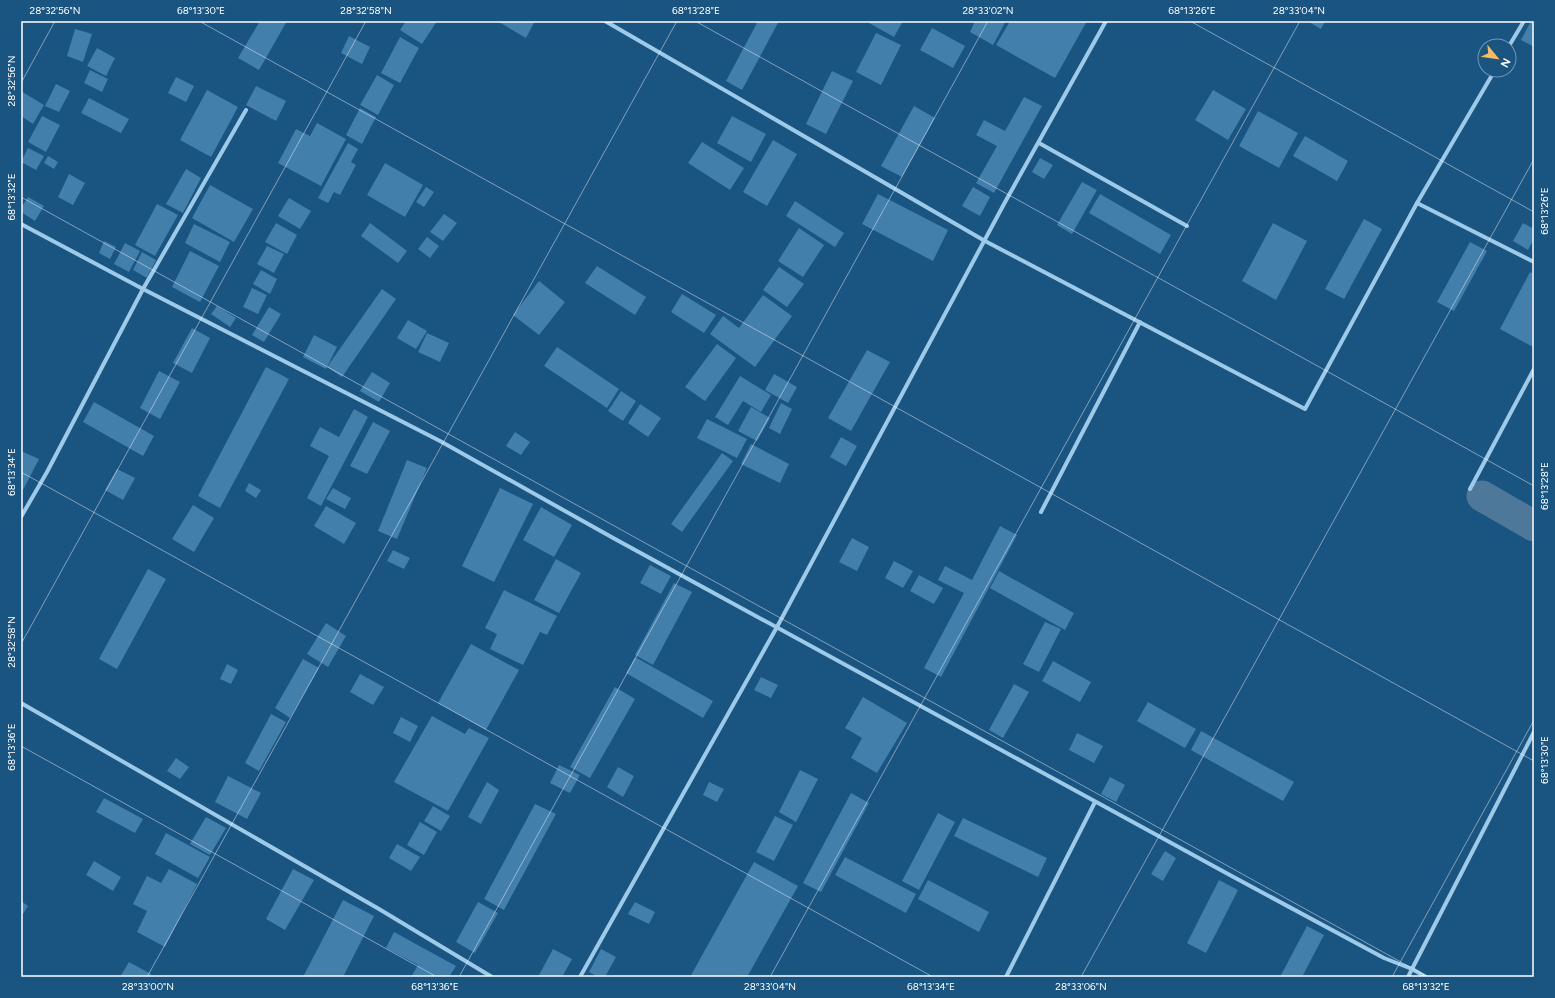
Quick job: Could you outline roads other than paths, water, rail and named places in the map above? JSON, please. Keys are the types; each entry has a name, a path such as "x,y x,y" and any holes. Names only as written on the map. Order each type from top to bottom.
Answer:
{"street":[{"path":"605,21 985,241 1305,409 1417,202 1490,78"},
{"path":"580,977 778,627 985,241 1106,21"},
{"path":"1514,38 1524,21"},
{"path":"21,517 47,472 143,289 246,110"},
{"path":"1039,143 1186,226"},
{"path":"1417,202 1534,262"},
{"path":"21,224 143,289 440,441 615,539 1095,802 1384,958 1412,969 1426,977"},
{"path":"1041,512 1140,322"},
{"path":"1470,489 1534,370"},
{"path":"21,703 380,909 492,977"},
{"path":"1408,977 1534,732"},
{"path":"1006,977 1095,802"}],"waterway":[{"path":"1482,496 1534,526"}]}
